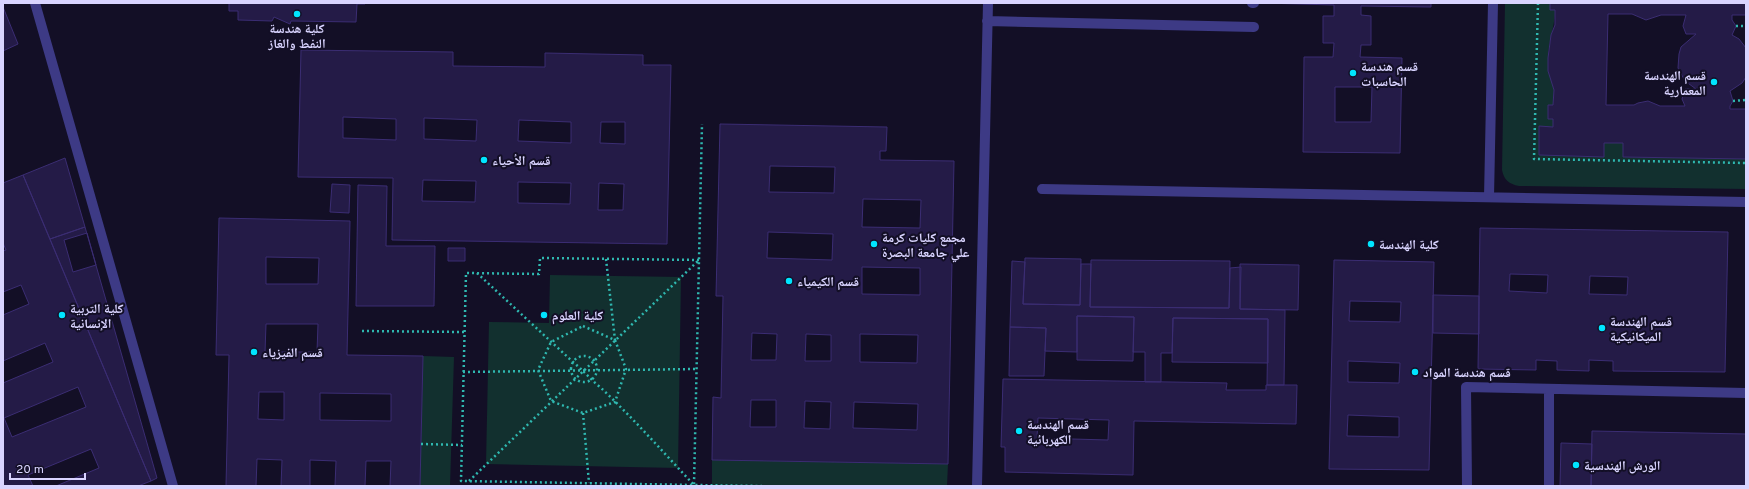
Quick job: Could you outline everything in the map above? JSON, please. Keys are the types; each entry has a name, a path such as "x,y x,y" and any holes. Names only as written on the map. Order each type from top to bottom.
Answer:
{"street":[{"path":"35,3 174,486"},
{"path":"977,486 988,3"},
{"path":"1489,197 1493,3"},
{"path":"987,21 1254,27"},
{"path":"1042,190 1746,202"},
{"path":"1467,486 1466,387 1746,393"},
{"path":"1549,389 1549,486"}],"path":[{"path":"1538,3 1534,159 1746,163"},
{"path":"1736,26 1746,26"},
{"path":"1733,101 1746,100"},
{"path":"694,485 702,124"},
{"path":"461,486 466,273 539,274 540,258 699,260"},
{"path":"606,259 615,340 626,369 615,402"},
{"path":"469,481 699,260"},
{"path":"476,273 573,362 584,370 591,380 615,402 694,485"},
{"path":"615,340 583,326 551,342 538,370 551,401 583,413 615,402"},
{"path":"362,331 464,332"},
{"path":"588,357 593,361 597,370 591,380 580,382 574,379 571,370 573,362 577,358 588,357"},
{"path":"464,372 697,369"},
{"path":"583,413 589,483"},
{"path":"421,444 462,445"},
{"path":"461,481 762,486"}],"green space":[{"path":"1505,3 1550,3 1550,10 1555,10 1548,59 1549,71 1554,90 1553,105 1548,105 1548,118 1553,119 1553,127 1539,127 1539,155 1603,157 1604,143 1623,143 1623,157 1746,159 1746,189 1519,186 1508,181 1502,170"},
{"path":"550,275 681,277 678,468 486,464 489,322 549,323"},
{"path":"423,356 454,357 450,486 420,486"},
{"path":"712,460 948,464 947,486 712,486"}],"building":[{"name":"كلية هندسة النفط والغاز","path":"229,3 366,3 357,4 356,22 291,21 290,24 274,17 272,21 238,20 238,11 229,11"},
{"name":"قسم هندسة الحاسبات","path":"1263,3 1431,3 1431,7 1361,6 1361,15 1371,16 1371,45 1361,45 1360,57 1402,58 1400,153 1303,152 1304,57 1333,57 1334,43 1323,43 1323,16 1334,16 1334,5","holes":["1335,87 1372,87 1371,122 1335,122"]},
{"name":"قسم الهندسة المعمارية","path":"1550,3 1746,3 1746,15 1732,15 1732,20 1736,26 1732,35 1739,39 1746,48 1746,77 1742,83 1730,91 1733,101 1730,109 1746,109 1746,159 1623,157 1623,143 1604,143 1604,157 1539,155 1539,126 1553,127 1553,119 1548,119 1548,105 1553,105 1554,90 1548,71 1548,58 1551,35 1555,25 1555,10 1550,10","holes":["1608,14 1632,14 1646,20 1661,15 1686,15 1683,26 1686,34 1696,34 1681,47 1678,68 1685,81 1696,89 1685,89 1682,99 1685,106 1660,106 1648,101 1634,105 1606,105"]},
{"path":"3,7 18,44 3,51"},
{"name":"قسم الأحياء","path":"301,50 453,52 453,66 545,67 545,53 643,55 643,65 671,65 667,244 392,240 393,178 298,177","holes":["343,117 396,119 396,140 343,138","424,118 477,120 476,141 424,139","519,120 571,122 571,143 518,141","601,122 625,122 625,144 600,143","423,180 476,181 475,202 422,201","518,182 571,183 570,204 518,203","599,183 624,184 623,210 598,210"]},
{"name":"قسم الكيمياء","path":"720,124 887,127 886,151 880,151 880,160 954,161 948,464 712,460 713,397 721,398 723,296 716,296","holes":["770,166 835,167 834,193 769,192","863,199 921,200 920,228 862,227","768,232 833,234 832,260 767,258","862,267 920,268 920,295 862,294","752,333 777,334 776,360 751,360","806,334 831,335 831,361 805,361","860,334 918,335 917,363 860,362","751,400 776,400 776,427 750,427","805,401 831,402 830,429 804,428","854,402 918,404 917,430 853,428"]},
{"path":"65,158 85,227 50,239 23,175"},
{"path":"23,175 151,481 138,486 56,486 99,468 91,449 28,475 33,486 3,486 3,383 53,362 45,343 3,361 3,315 29,304 21,285 3,292 3,251 6,250 3,243 3,183","holes":["78,387 86,407 12,437 4,418"]},
{"path":"332,184 350,185 349,213 330,212"},
{"path":"358,185 387,186 386,246 435,246 434,306 356,306"},
{"name":"قسم الفيزياء","path":"219,218 350,221 347,355 423,356 420,486 390,486 391,461 366,461 365,486 335,486 336,461 310,460 310,486 281,486 282,460 257,459 256,486 226,486 229,355 216,355","holes":["266,257 319,258 318,284 266,284","266,324 318,324 317,352 265,352","259,392 284,392 284,420 258,419","320,393 391,394 391,421 320,420"]},
{"path":"85,227 157,478 151,481 50,239"},
{"name":"قسم الهندسة الميكانيكية","path":"1480,228 1728,232 1725,372 1613,371 1613,361 1589,360 1589,371 1557,370 1557,361 1536,360 1536,370 1478,369","holes":["1510,274 1548,275 1547,293 1509,291","1590,276 1628,277 1627,295 1589,294"]},
{"path":"87,233 96,265 73,272 64,240"},
{"path":"448,248 465,248 465,261 448,261"},
{"path":"1025,258 1081,259 1080,305 1023,304"},
{"path":"1091,260 1230,261 1229,308 1090,307"},
{"name":"قسم هندسة المواد","path":"1334,260 1434,262 1429,470 1329,469","holes":["1350,301 1401,302 1400,322 1349,321","1348,361 1400,363 1399,383 1348,382","1348,415 1399,417 1399,437 1347,436"]},
{"path":"1012,261 1025,262 1023,304 1080,305 1081,264 1091,264 1090,307 1229,308 1230,268 1241,267 1240,309 1285,310 1284,385 1267,385 1268,319 1173,318 1172,353 1161,353 1161,382 1145,382 1145,352 1133,352 1134,317 1077,316 1077,352 1045,351 1046,328 1010,327"},
{"path":"1240,264 1299,265 1298,310 1240,309"},
{"path":"1433,295 1479,296 1479,334 1433,333"},
{"path":"1077,316 1134,317 1133,361 1077,360"},
{"path":"1173,318 1268,319 1268,363 1172,362"},
{"path":"1010,327 1046,328 1044,376 1009,376"},
{"name":"قسم الهندسة الكهربائية","path":"1003,379 1227,383 1226,390 1266,390 1266,385 1297,385 1296,424 1134,421 1133,475 1005,472 1005,447 1001,447","holes":["1038,418 1109,420 1108,440 1037,438"]},
{"path":"1592,431 1746,434 1746,486 1591,486"},
{"name":"الورش الهندسية","path":"1561,443 1592,444 1591,486 1560,486"}],"place":[{"name":"كلية هندسة النفط والغاز","path":"297,14"},
{"name":"قسم هندسة الحاسبات","path":"1353,73"},
{"name":"قسم الهندسة المعمارية","path":"1714,82"},
{"name":"قسم الأحياء","path":"484,160"},
{"name":"مجمع كليات كرمة علي جامعة البصرة","path":"874,244"},
{"name":"كلية الهندسة","path":"1371,244"},
{"name":"قسم الكيمياء","path":"789,281"},
{"name":"كلية التربية الإنسانية","path":"62,315"},
{"name":"كلية العلوم","path":"544,315"},
{"name":"قسم الهندسة الميكانيكية","path":"1602,328"},
{"name":"قسم الفيزياء","path":"254,352"},
{"name":"قسم هندسة المواد","path":"1415,372"},
{"name":"قسم الهندسة الكهربائية","path":"1019,431"},
{"name":"الورش الهندسية","path":"1576,465"}]}
